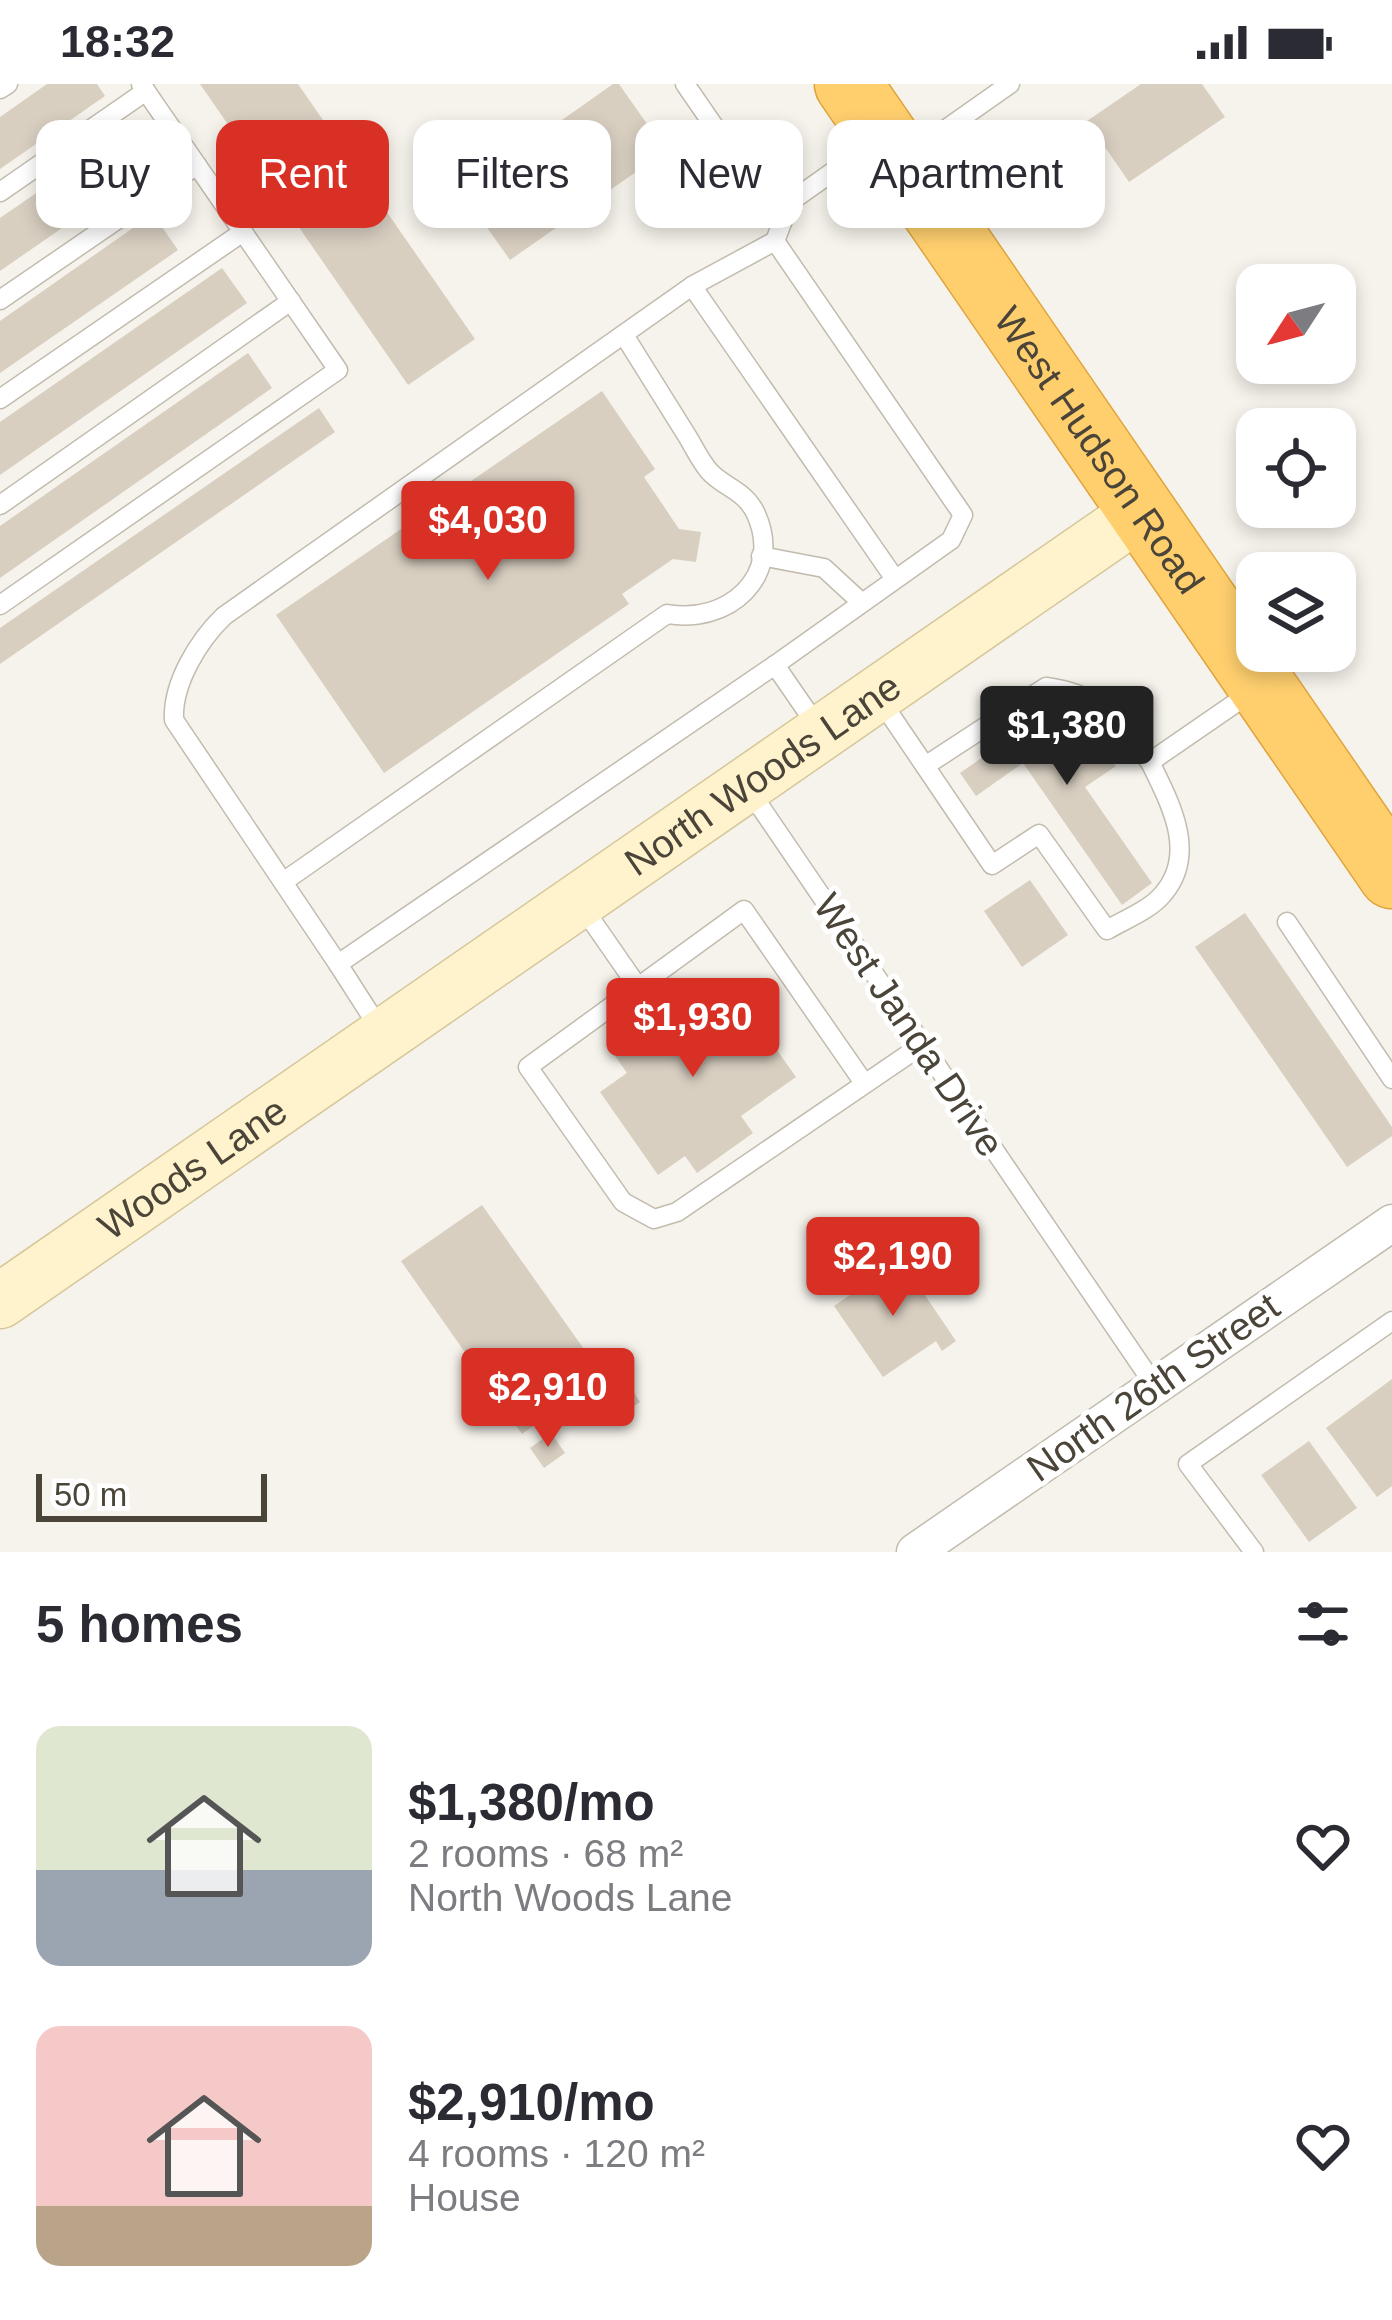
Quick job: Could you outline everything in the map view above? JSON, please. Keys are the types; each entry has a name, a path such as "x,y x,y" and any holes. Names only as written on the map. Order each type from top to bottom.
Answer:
{"highway":[{"name":"West Hudson Road","path":"947,228 1392,875"}],"street":[{"name":"North Woods Lane","path":"382,1034 1142,512"},
{"name":"Woods Lane","path":"0,1301 382,1034"},
{"name":"North 26th Street","path":"915,1552 1392,1223"}],"lane":[{"path":"0,89 8,84"},
{"path":"685,84 710,120"},
{"path":"899,120 1010,84"},
{"path":"0,192 143,87 338,370 0,605"},
{"path":"0,300 197,165"},
{"path":"803,191 827,170"},
{"path":"382,1034 174,720 172,700 202,637 224,616 692,286 775,241 780,228"},
{"path":"0,399 243,232"},
{"path":"338,964 951,540 963,515 775,241"},
{"path":"692,286 896,579"},
{"path":"0,505 291,301"},
{"path":"283,882 667,614 686,617 723,609 751,584 761,556 761,528 754,510 743,494 711,474 624,335"},
{"path":"761,556 824,568 862,603"},
{"path":"775,665 820,730"},
{"path":"1150,762 1262,685"},
{"path":"875,693 992,865 1039,834 1107,931 1161,897 1180,866 1177,818 1150,762 1116,720 1083,693 1046,687 925,766"},
{"name":"West Janda Drive","path":"744,784 1155,1386"},
{"path":"578,902 638,987"},
{"path":"863,1083 744,910 528,1067 623,1202 654,1219 676,1212 922,1045"},
{"path":"1288,922 1389,1068"},
{"path":"1253,1552 1188,1464 1392,1321"}],"building":[{"path":"47,84 97,84 105,96 70,120 36,120 36,144 0,169 0,117"},
{"path":"200,84 298,84 323,120 225,120"},
{"path":"619,84 644,120 635,120 635,173 611,189 611,120 562,120"},
{"path":"1141,84 1202,84 1225,117 1129,182 1105,147 1105,120 1088,120"},
{"path":"36,193 36,228 62,228 0,271 0,218"},
{"path":"389,215 475,339 408,385 300,228 389,228"},
{"path":"133,228 163,228 178,250 0,373 0,321"},
{"path":"487,228 556,228 510,260"},
{"path":"222,268 247,303 0,475 0,422"},
{"path":"248,353 272,388 0,578 0,526"},
{"path":"602,391 655,469 644,477 679,529 701,532 696,562 673,559 622,594 629,604 384,773 276,615"},
{"path":"319,408 335,432 0,664 0,628"},
{"path":"1067,698 1116,766 1085,787 1152,883 1122,905 1023,763 976,796 960,773"},
{"path":"1030,880 1068,935 1022,967 984,911"},
{"path":"1245,913 1392,1127 1392,1136 1347,1167 1195,947"},
{"path":"693,986 712,1013 738,995 796,1077 741,1116 753,1133 697,1173 685,1156 658,1175 600,1092 627,1073 608,1046"},
{"path":"482,1205 603,1376 522,1434 401,1261"},
{"path":"901,1260 956,1341 942,1351 936,1341 883,1377 834,1306"},
{"path":"624,1378 640,1402 617,1418 600,1394"},
{"path":"1392,1379 1392,1486 1377,1497 1326,1428"},
{"path":"551,1433 565,1453 544,1468 530,1448"},
{"path":"1309,1441 1357,1508 1309,1542 1261,1475"}]}
